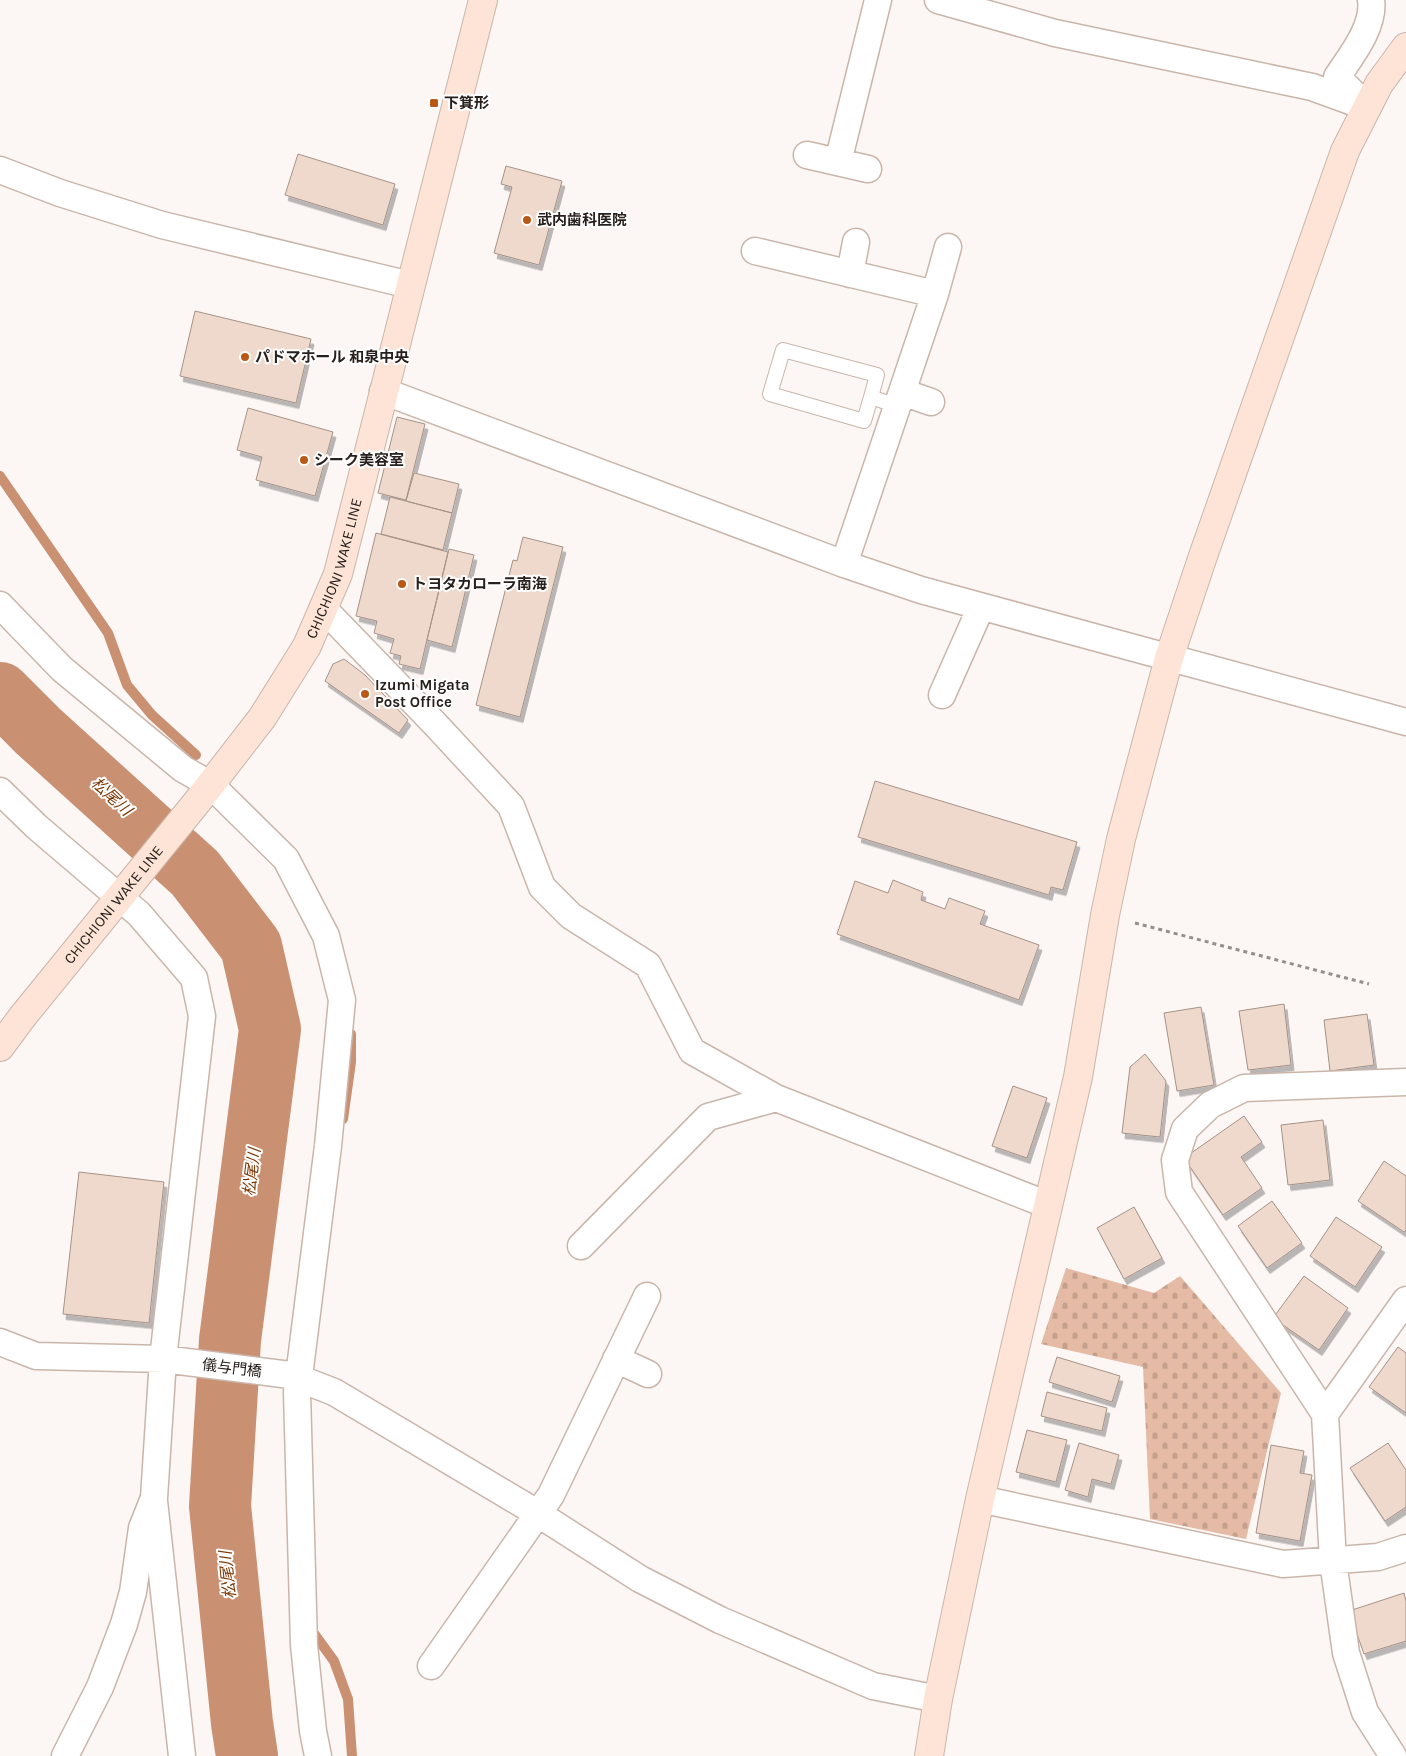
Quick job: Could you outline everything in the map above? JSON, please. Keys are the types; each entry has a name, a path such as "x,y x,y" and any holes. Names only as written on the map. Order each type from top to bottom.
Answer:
{"street":[{"name":"CHICHIONI WAKE LINE","path":"0,1047 262,718 306,646 338,574 483,0"},
{"path":"838,162 878,0"},
{"path":"938,0 1055,33 1312,87 1367,107"},
{"path":"1367,107 1337,77 1360,41 1372,10 1371,0"},
{"path":"930,1756 938,1699 980,1499 1078,1077 1105,915 1121,839 1169,658 1346,150 1379,84 1406,47"},
{"path":"807,155 868,169"},
{"path":"0,170 60,192 162,225 410,285"},
{"path":"850,274 856,242"},
{"path":"844,564 935,294 948,247"},
{"path":"755,251 935,294"},
{"path":"383,391 844,564 921,590 1406,722"},
{"path":"899,399 931,402"},
{"path":"0,605 62,669 183,769 204,793 286,859 326,936 342,1000 328,1146 299,1366 294,1376 297,1392 304,1645 313,1731 318,1756"},
{"path":"942,695 981,607"},
{"path":"323,608 511,806 542,887 571,916 648,965 692,1052 776,1098 1048,1205"},
{"path":"0,791 37,827 124,892 139,914 194,978 202,1016 154,1498 182,1756"},
{"path":"1393,1756 1366,1712 1346,1653 1333,1560 1325,1414 1180,1192 1175,1160 1185,1129 1210,1105 1244,1088 1406,1082"},
{"path":"582,1246 708,1117 776,1098"},
{"path":"431,1666 551,1495 647,1296"},
{"path":"1325,1414 1406,1300"},
{"name":"儀与門橋","path":"0,1342 36,1356 168,1360 294,1376 334,1392 640,1579 720,1620 874,1686 938,1699"},
{"path":"616,1359 648,1374"},
{"path":"65,1756 100,1687 124,1624 133,1592 142,1528 154,1498"},
{"path":"980,1499 1283,1564 1378,1557 1406,1548"},
{"path":"1402,1756 1406,1755"}],"lane":[{"path":"784,350 877,375 871,397 864,421 770,394 784,350"},
{"path":"871,397 899,399"}],"path":[{"path":"1105,915 1369,984"}],"green space":[{"path":"1066,1268 1154,1293 1180,1276 1281,1393 1246,1539 1150,1519 1143,1367 1041,1344"}],"building":[{"path":"298,154 395,184 383,225 285,195"},
{"name":"武内歯科医院","path":"506,166 562,181 539,265 494,253 512,187 501,184"},
{"name":"パドマホール 和泉中央","path":"195,311 311,339 296,403 180,376"},
{"path":"248,408 333,432 315,496 256,480 262,457 237,450"},
{"path":"397,417 425,424 406,500 378,493"},
{"path":"414,473 459,484 452,513 406,501"},
{"path":"390,497 452,513 443,550 381,534"},
{"name":"トヨタカローラ南海","path":"376,533 448,552 420,669 399,664 401,656 390,653 394,639 374,633 377,621 356,616"},
{"path":"523,537 563,547 520,717 476,705 513,560 517,561"},
{"path":"449,549 474,555 452,647 427,640"},
{"path":"344,659 365,675 408,720 399,733 325,681 333,664"},
{"path":"875,781 1077,842 1063,890 1051,887 1049,895 858,837"},
{"path":"893,880 923,892 921,900 945,909 949,898 985,911 980,924 1039,945 1019,1000 837,934 855,881 888,893"},
{"path":"1284,1004 1291,1065 1248,1070 1239,1011"},
{"path":"1201,1007 1214,1085 1177,1091 1164,1013"},
{"path":"1367,1014 1374,1065 1330,1071 1324,1020"},
{"path":"1145,1054 1166,1081 1160,1137 1122,1133 1130,1067"},
{"path":"1013,1086 1047,1098 1027,1158 992,1146"},
{"path":"1244,1116 1262,1142 1241,1157 1262,1188 1223,1215 1184,1158"},
{"path":"1323,1120 1330,1180 1288,1185 1281,1125"},
{"path":"1384,1161 1406,1176 1406,1230 1404,1232 1358,1201"},
{"path":"79,1172 164,1182 149,1323 63,1314"},
{"path":"1272,1201 1302,1243 1267,1268 1238,1226"},
{"path":"1134,1207 1162,1258 1124,1279 1097,1228"},
{"path":"1336,1217 1382,1247 1355,1287 1310,1256"},
{"path":"1304,1276 1348,1308 1319,1350 1273,1318"},
{"path":"1398,1347 1406,1353 1406,1413 1369,1387"},
{"path":"1057,1357 1120,1376 1112,1402 1049,1382"},
{"path":"1047,1392 1107,1408 1102,1431 1041,1416"},
{"path":"1027,1430 1067,1440 1056,1482 1016,1472"},
{"path":"1079,1443 1119,1455 1111,1484 1092,1479 1088,1497 1065,1490"},
{"path":"1388,1443 1406,1470 1406,1507 1385,1521 1350,1468"},
{"path":"1271,1445 1304,1451 1300,1473 1312,1475 1300,1541 1256,1533"},
{"path":"1404,1593 1406,1601 1406,1641 1364,1654 1349,1611"}],"waterway":[{"path":"0,476 108,633 127,685 152,715 196,755"},
{"name":"松尾川","path":"0,693 38,731 195,873 251,946 270,1029 230,1340 220,1506 247,1756"},
{"path":"343,1119 351,1062 351,1034"},
{"path":"310,1628 334,1661 348,1699 352,1756"}],"place":[{"name":"下箕形","path":"434,103"},
{"name":"武内歯科医院","path":"527,220"},
{"name":"パドマホール 和泉中央","path":"245,357"},
{"name":"シーク美容室","path":"304,460"},
{"name":"トヨタカローラ南海","path":"402,584"},
{"name":"Izumi Migata Post Office","path":"365,694"}]}
